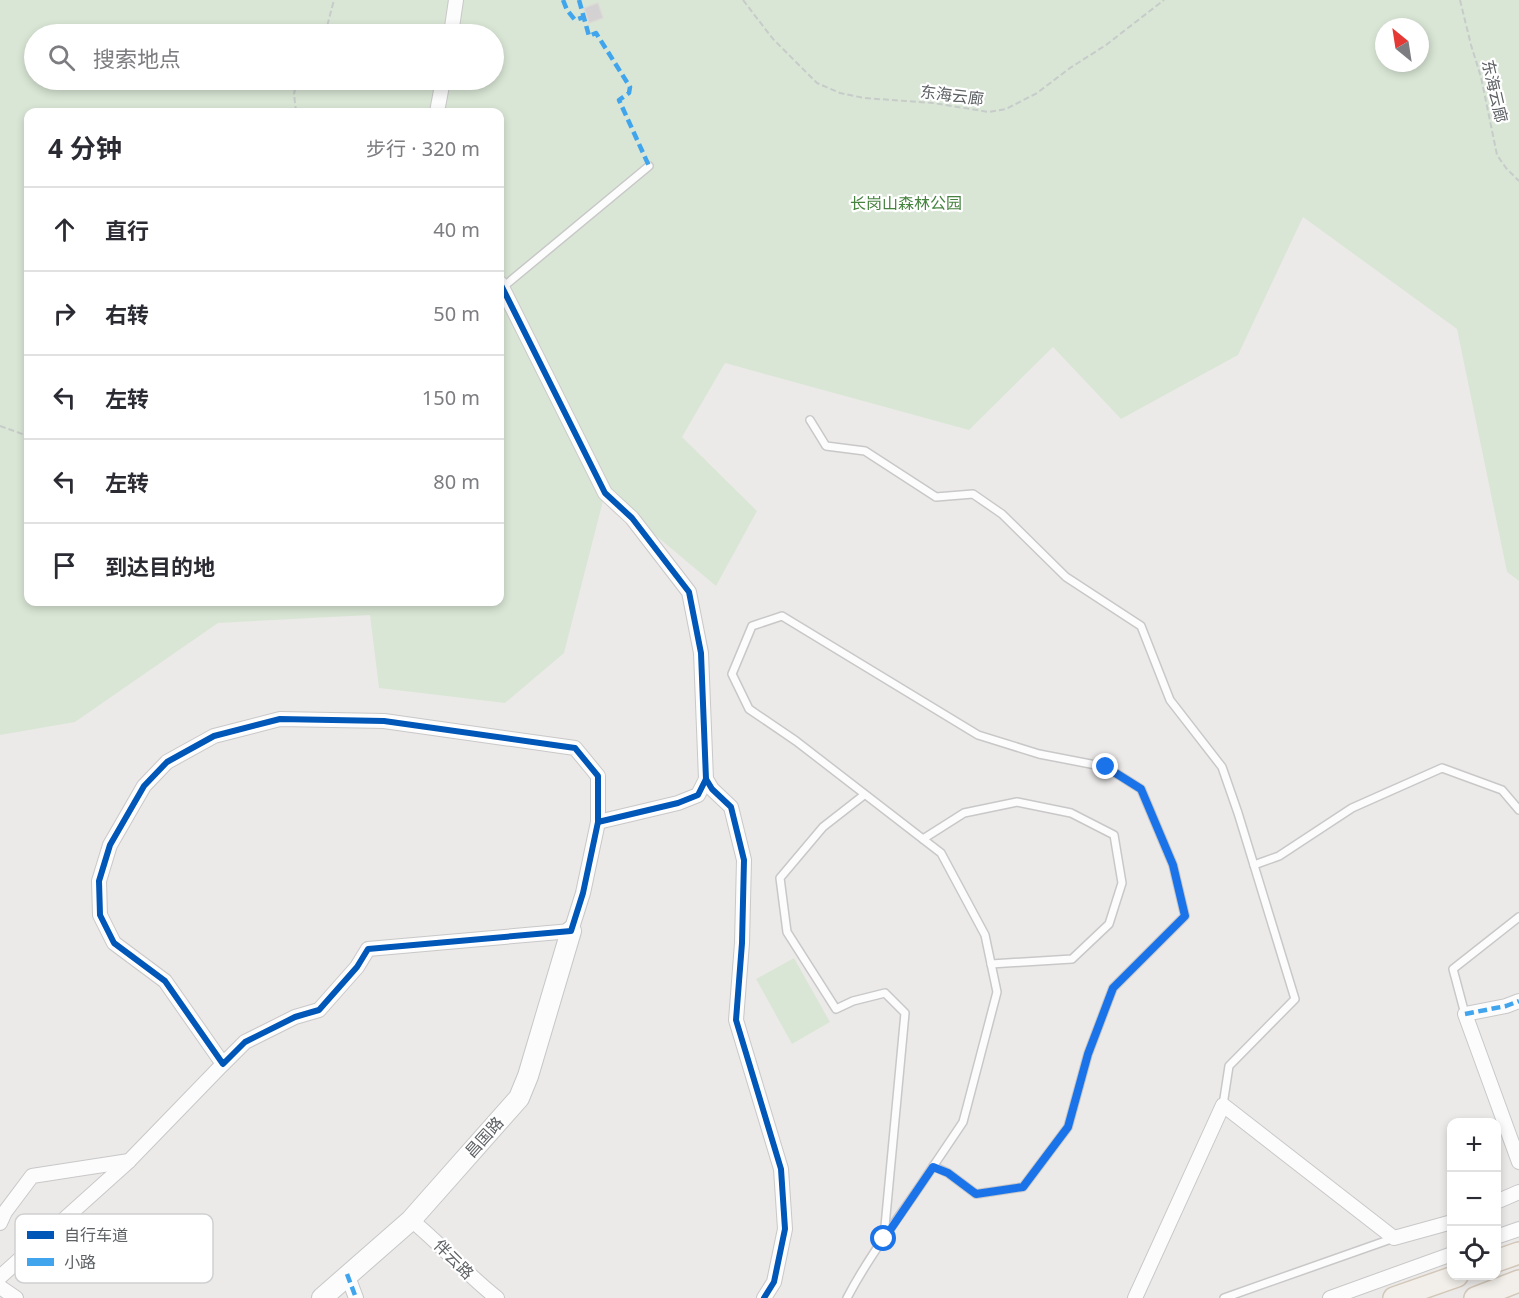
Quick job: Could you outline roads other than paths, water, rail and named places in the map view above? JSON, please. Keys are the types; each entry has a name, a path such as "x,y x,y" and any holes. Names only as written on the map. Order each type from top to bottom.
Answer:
{"main road":[{"name":"昌国路","path":"322,1298 411,1220 519,1098 528,1076 571,931"},
{"path":"1501,1260 1519,1253"},
{"path":"1394,1298 1447,1278"},
{"path":"1475,1298 1519,1281"}],"street":[{"path":"452,24 456,0"},
{"path":"438,108 441,90"},
{"path":"504,291 605,493 632,518 689,592 701,653 706,779 712,789 731,807 744,860 742,943 736,1020 781,1169 785,1229 774,1282 764,1298"},
{"path":"70,1214 129,1161 245,1042 295,1017 319,1010 357,967 368,949 571,931 583,893 598,822 598,776 575,748 384,722 280,719 214,736 167,762 144,786 110,845 99,881 100,915 114,944 165,981 223,1064"},
{"path":"598,822 698,795 706,779"},
{"path":"1519,1001 1506,1006 1465,1014 1519,1162"},
{"path":"1135,1298 1223,1105 1394,1238 1447,1223"},
{"path":"0,1223 5,1212 32,1176 129,1161"},
{"path":"1501,1200 1519,1192"},
{"name":"伴云路","path":"411,1220 433,1238 481,1286 497,1298"},
{"path":"1501,1236 1519,1229"},
{"path":"1330,1298 1447,1256"},
{"path":"0,1277 15,1264"},
{"path":"347,1274 356,1298"},
{"path":"0,1287 16,1298"}],"lane":[{"path":"504,283 649,166"},
{"path":"810,420 826,446 865,451 936,497 973,494 1002,514 1066,577 1141,626 1170,700 1222,767 1295,999 1229,1066 1223,1105"},
{"path":"847,1298 862,1270 963,1122 997,992 985,934 941,853 796,741 749,709 732,674 752,626 782,616 978,735 1039,754 1106,767 1141,789 1173,865 1185,916 1113,988 1088,1054 1068,1127 1023,1187 976,1194 948,1173 933,1167"},
{"path":"1254,865 1279,856 1352,808 1442,768 1502,790 1519,810"},
{"path":"864,795 823,826 780,878 787,932 836,1009 853,1001 885,993 905,1014 884,1239"},
{"path":"923,839 964,813 1017,802 1071,813 1114,835 1122,883 1109,924 1072,959 991,964"},
{"path":"1465,1014 1453,969 1519,917"},
{"path":"1224,1298 1394,1238"}],"park label":[{"name":"长岗山森林公园","path":"906,203"}]}
